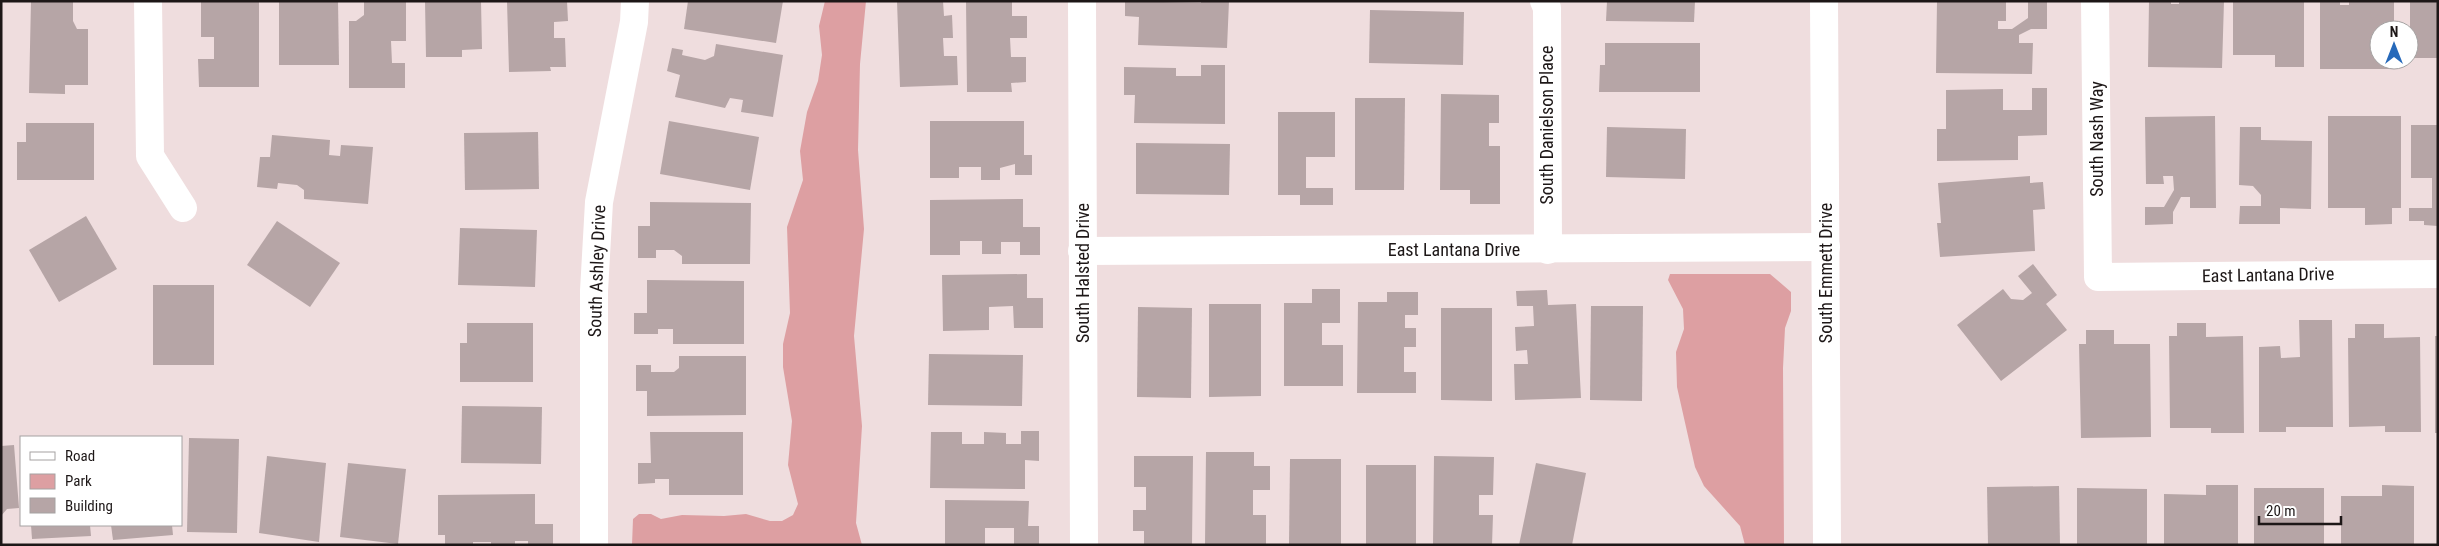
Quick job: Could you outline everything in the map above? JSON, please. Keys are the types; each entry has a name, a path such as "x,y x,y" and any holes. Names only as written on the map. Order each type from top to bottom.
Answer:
{"street":[{"path":"148,1 150,156 183,208"},
{"name":"South Ashley Drive","path":"594,545 594,291 599,202 634,22 635,1"},
{"name":"South Halsted Drive","path":"1082,1 1084,545"},
{"name":"South Danielson Place","path":"1544,1 1547,8 1548,250"},
{"name":"South Emmett Drive","path":"1824,1 1826,545"},
{"name":"South Nash Way","path":"2095,1 2098,277"},
{"name":"East Lantana Drive","path":"1082,251 1548,250 1826,247"},
{"name":"East Lantana Drive","path":"2098,277 2438,274"}],"green space":[{"path":"825,1 866,1 860,64 858,150 864,229 854,336 862,426 856,523 862,545 632,545 633,519 639,514 651,514 661,519 682,515 724,516 746,514 770,521 782,521 793,515 798,504 788,465 792,421 783,367 783,344 790,313 787,227 803,180 800,151 807,112 818,81 822,55 819,26"},
{"path":"1670,274 1770,274 1791,292 1791,311 1785,328 1783,368 1784,545 1745,545 1740,526 1704,486 1695,467 1677,387 1676,352 1684,329 1683,309 1668,280"}],"building":[{"path":"31,1 73,1 73,21 77,29 88,29 88,85 65,85 65,94 29,93"},
{"path":"201,1 259,1 259,87 199,87 198,59 214,59 214,37 201,37"},
{"path":"279,1 338,1 339,65 279,65"},
{"path":"364,1 406,1 406,41 391,41 392,63 405,63 405,88 349,88 349,21 356,21 364,15"},
{"path":"425,1 481,1 482,49 462,50 462,57 426,57"},
{"path":"507,1 567,1 568,21 554,22 554,38 565,38 566,67 550,67 551,71 509,72"},
{"path":"688,1 783,1 776,43 684,29"},
{"path":"897,1 943,1 944,16 952,15 953,38 943,38 944,56 957,56 958,85 900,87"},
{"path":"966,1 1012,1 1012,16 1027,16 1027,38 1010,38 1011,57 1026,57 1026,82 1011,83 1012,92 967,92"},
{"path":"1125,1 1201,3 1201,1 1229,1 1227,48 1138,45 1139,17 1125,16"},
{"path":"1607,1 1695,1 1694,22 1606,21"},
{"path":"1937,1 2006,1 2006,21 1998,21 1998,29 2012,29 2028,18 2028,1 2047,1 2047,29 2031,29 2019,35 2019,43 2033,43 2032,74 1936,73"},
{"path":"2149,1 2171,1 2171,4 2179,4 2179,1 2224,1 2222,68 2148,67"},
{"path":"2233,1 2304,1 2304,67 2275,67 2275,55 2233,55"},
{"path":"2320,1 2340,1 2340,5 2349,5 2349,1 2394,1 2394,20 2369,20 2369,69 2320,69"},
{"path":"2410,1 2438,1 2438,58 2419,58 2419,20 2410,20"},
{"path":"1370,10 1464,12 1463,65 1369,63"},
{"path":"1605,43 1700,43 1700,92 1599,92 1600,65 1605,65"},
{"path":"716,44 783,55 773,117 741,112 743,100 730,98 725,108 675,97 680,75 667,71 672,48 683,50 682,55 705,60 714,56"},
{"path":"1201,65 1225,65 1225,124 1134,123 1135,95 1124,95 1124,67 1176,68 1176,76 1201,76"},
{"path":"2032,88 2047,88 2047,135 2018,136 2018,160 1937,161 1937,129 1946,129 1946,90 2003,89 2003,110 2032,110"},
{"path":"1441,94 1499,95 1499,123 1489,123 1489,146 1500,146 1500,204 1470,204 1470,190 1440,190"},
{"path":"1355,98 1405,98 1404,190 1355,190"},
{"path":"1278,112 1335,112 1335,157 1306,157 1306,188 1333,188 1333,205 1300,205 1300,195 1278,195"},
{"path":"2215,116 2216,208 2190,208 2190,197 2181,197 2173,212 2173,224 2145,225 2145,207 2164,207 2174,190 2173,176 2163,176 2164,184 2146,184 2145,117"},
{"path":"2328,116 2401,116 2401,208 2392,208 2392,224 2365,225 2365,208 2328,208"},
{"path":"669,121 759,137 750,190 660,174"},
{"path":"930,121 1024,121 1024,155 1032,155 1032,175 1015,175 1015,164 1000,168 1000,180 981,180 981,167 959,167 959,178 930,178"},
{"path":"26,123 94,123 94,180 17,180 17,142 26,142"},
{"path":"2411,125 2438,125 2438,226 2424,225 2424,221 2409,221 2409,208 2432,208 2432,178 2411,178"},
{"path":"1607,127 1686,129 1685,179 1606,177"},
{"path":"2240,127 2261,127 2261,140 2312,141 2311,209 2280,208 2280,224 2239,224 2240,206 2261,206 2261,195 2253,186 2239,185"},
{"path":"538,132 539,189 465,190 464,133"},
{"path":"272,135 330,140 329,155 340,156 341,145 373,147 368,204 304,199 304,190 297,185 278,183 277,189 257,187 260,157 270,157"},
{"path":"1136,143 1230,144 1229,195 1136,194"},
{"path":"2030,176 2030,183 2043,182 2045,209 2033,210 2035,251 1940,257 1937,223 1941,223 1938,183"},
{"path":"1023,199 1023,227 1040,227 1040,255 1020,255 1020,242 1001,242 1001,254 982,254 982,241 960,241 960,255 930,255 930,200"},
{"path":"650,202 751,203 750,264 682,264 682,256 674,250 656,250 656,258 638,258 638,226 650,226"},
{"path":"86,216 117,269 59,302 29,250"},
{"path":"277,221 340,263 310,307 247,265"},
{"path":"460,228 537,230 535,287 458,285"},
{"path":"2033,264 2057,295 2046,304 2067,330 2001,381 1957,325 2003,289 2011,299 2023,300 2032,293 2018,276"},
{"path":"1027,274 1027,298 1043,298 1043,328 1014,328 1013,306 989,307 989,330 943,331 942,275"},
{"path":"647,280 744,281 744,344 673,344 673,329 658,329 658,334 634,334 634,313 647,313"},
{"path":"153,285 214,285 214,365 153,365"},
{"path":"1312,289 1340,289 1340,323 1322,323 1322,345 1343,345 1343,386 1284,386 1284,303 1312,303"},
{"path":"1547,290 1548,305 1576,304 1581,398 1515,400 1514,364 1528,364 1527,350 1516,351 1515,327 1534,326 1533,306 1517,306 1516,291"},
{"path":"1387,292 1418,292 1418,315 1405,315 1405,328 1416,328 1416,347 1404,347 1404,372 1416,372 1416,393 1357,393 1358,302 1387,302"},
{"path":"1209,304 1261,304 1261,396 1209,397"},
{"path":"1591,306 1643,306 1642,401 1590,400"},
{"path":"1138,307 1192,308 1191,398 1137,397"},
{"path":"1441,308 1492,308 1492,401 1441,400"},
{"path":"2299,320 2332,320 2333,427 2286,427 2286,432 2259,432 2259,347 2280,346 2281,358 2300,357"},
{"path":"467,323 533,323 533,382 460,382 460,343 467,343"},
{"path":"2177,323 2206,323 2206,337 2243,336 2244,433 2211,433 2211,428 2170,428 2169,336 2177,336"},
{"path":"2355,324 2384,324 2384,338 2420,337 2421,432 2385,432 2385,426 2349,427 2348,338 2355,338"},
{"path":"2086,330 2114,330 2114,344 2150,344 2151,437 2081,438 2079,344 2086,344"},
{"path":"2435,336 2438,336 2438,433 2435,433"},
{"path":"929,354 1023,355 1022,406 928,405"},
{"path":"679,356 746,356 746,415 647,416 647,391 636,391 636,365 651,365 651,372 674,372 679,368"},
{"path":"462,406 542,407 541,464 461,463"},
{"path":"1021,431 1039,431 1039,461 1025,460 1025,489 930,488 931,432 962,432 962,444 984,444 984,432 1006,433 1006,444 1021,444"},
{"path":"650,432 743,432 743,495 669,495 669,479 655,479 655,483 638,484 638,463 651,463"},
{"path":"189,438 239,439 237,533 187,532"},
{"path":"14,445 19,508 7,509 1,516 1,446"},
{"path":"1206,452 1254,452 1254,466 1270,466 1270,490 1253,490 1253,515 1266,515 1266,545 1205,545"},
{"path":"267,456 326,463 319,542 259,533"},
{"path":"1134,456 1193,456 1192,545 1144,545 1144,531 1133,531 1133,510 1146,510 1146,487 1134,487"},
{"path":"1434,456 1494,457 1493,495 1479,495 1479,515 1493,515 1492,545 1433,545"},
{"path":"1290,459 1341,459 1341,545 1289,545"},
{"path":"348,463 406,469 398,544 340,537"},
{"path":"1536,463 1586,473 1572,545 1519,545"},
{"path":"1366,465 1416,465 1416,545 1366,545"},
{"path":"2206,485 2238,485 2238,545 2164,545 2164,494 2206,495"},
{"path":"2382,485 2414,486 2414,545 2341,545 2341,496 2382,496"},
{"path":"2059,486 2060,545 1988,545 1987,487"},
{"path":"2077,488 2147,489 2147,545 2077,545"},
{"path":"2254,488 2324,488 2324,545 2254,545"},
{"path":"535,494 535,524 553,524 553,545 528,545 528,541 515,541 515,545 491,545 491,542 473,542 473,545 445,545 445,535 438,535 438,495"},
{"path":"945,500 1029,501 1028,526 1039,526 1039,545 1014,545 1014,528 985,528 985,545 945,545"},
{"path":"31,526 90,526 91,536 32,539"},
{"path":"111,526 172,526 173,535 113,540"}]}
